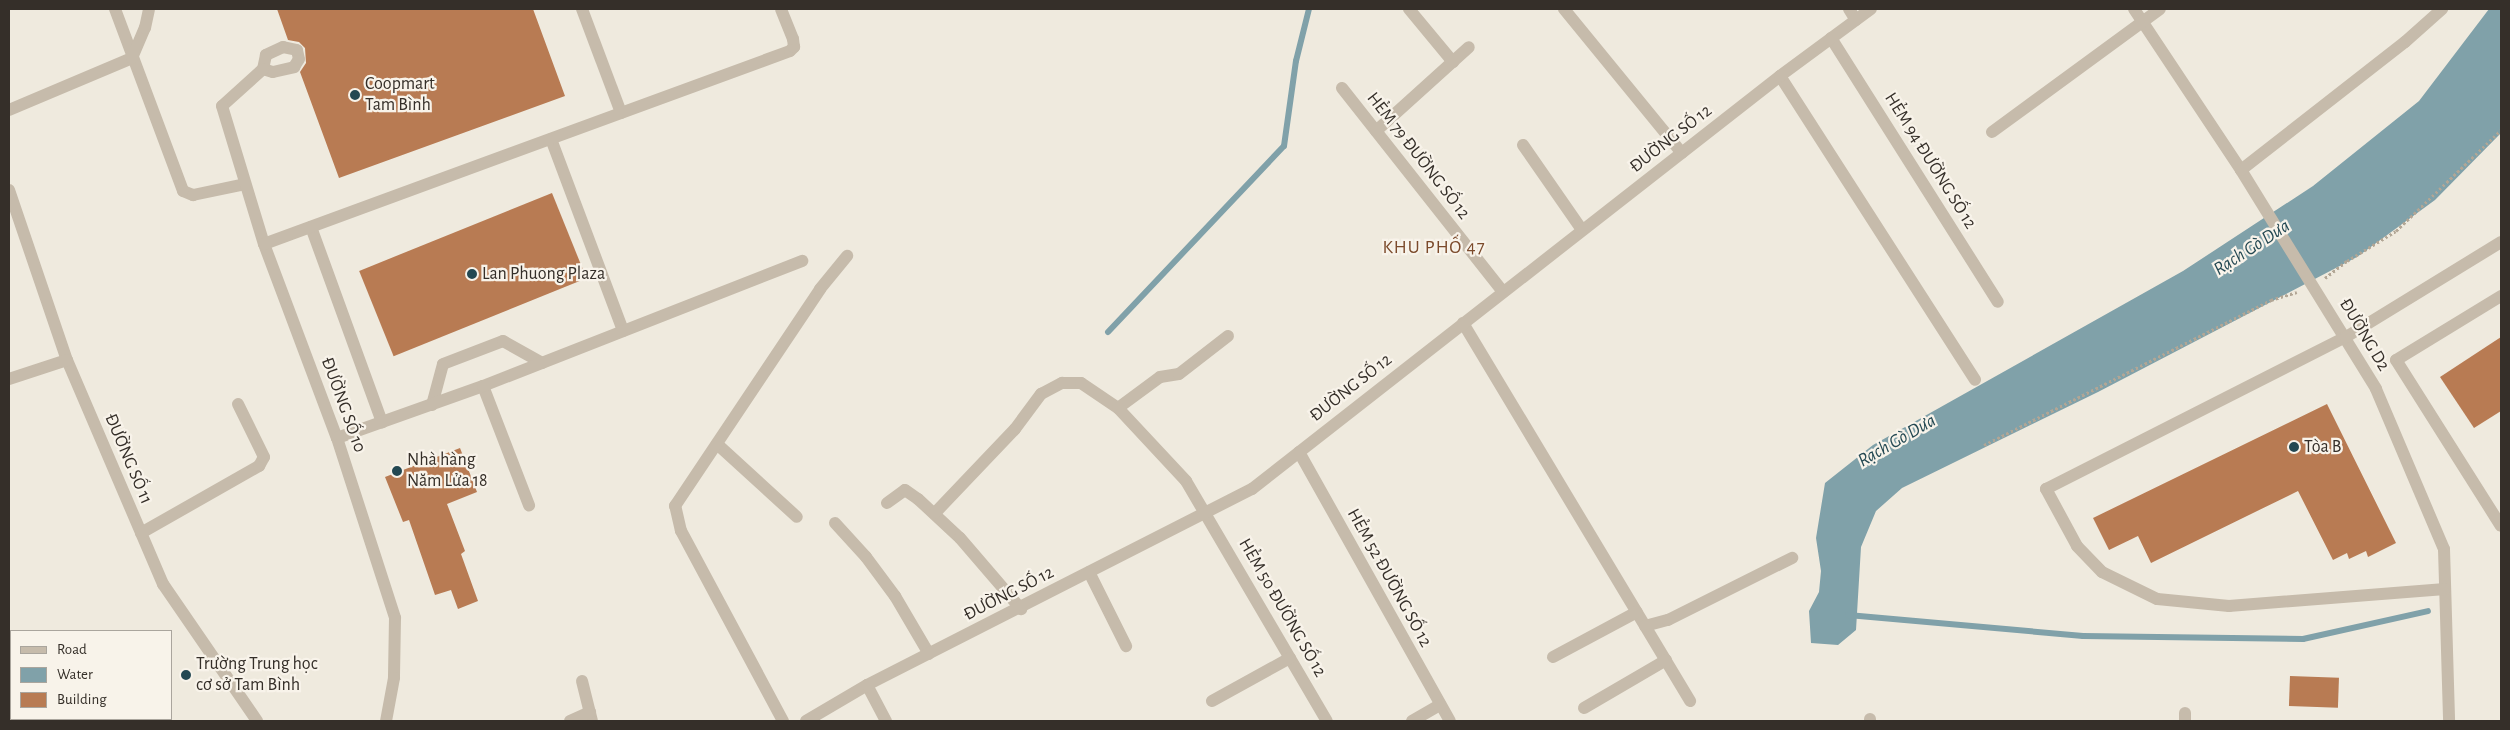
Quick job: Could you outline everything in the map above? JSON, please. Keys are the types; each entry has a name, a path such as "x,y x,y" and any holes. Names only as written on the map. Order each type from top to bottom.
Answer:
{"street":[{"path":"115,9 132,58 157,116 183,191 193,196 245,184"},
{"path":"9,110 132,58 145,28 148,9"},
{"path":"582,9 621,113"},
{"path":"264,244 790,51 794,47 793,39 781,9"},
{"path":"1410,9 1453,62"},
{"path":"1564,9 1682,153"},
{"path":"1849,9 1856,20"},
{"name":"ĐƯỜNG SỐ 12","path":"806,721 867,685 1021,609 1156,536 1252,489 1780,76 1871,9"},
{"name":"ĐƯỜNG D2","path":"2134,9 2259,198 2315,286 2376,389 2444,549 2449,721"},
{"path":"1992,132 2160,9"},
{"path":"2241,170 2406,42 2442,9"},
{"name":"HẺM 94 ĐƯỜNG SỐ 12","path":"1831,38 1998,302"},
{"path":"1376,131 1469,47"},
{"name":"ĐƯỜNG SỐ 10","path":"263,69 222,106 264,244 337,438 395,618 394,678 386,721"},
{"path":"1780,76 1975,380"},
{"name":"HẺM 79 ĐƯỜNG SỐ 12","path":"1342,88 1504,292"},
{"path":"551,139 623,331"},
{"path":"1523,145 1582,230"},
{"name":"ĐƯỜNG SỐ 11","path":"9,190 67,360 163,584 257,721"},
{"path":"311,227 382,422"},
{"path":"2445,589 2229,606 2157,599 2102,572 2076,546 2046,489 2346,337 2501,242"},
{"path":"783,721 681,531 675,506 820,290 847,256"},
{"path":"337,438 484,386 802,261"},
{"path":"2501,296 2396,360 2501,526"},
{"path":"1463,323 1690,702"},
{"path":"1118,408 1160,378 1179,374 1228,336"},
{"path":"432,405 443,364 503,341 542,363"},
{"path":"9,379 67,360"},
{"name":"HẺM 50 ĐƯỜNG SỐ 12","path":"934,513 1015,430 1041,394 1062,383 1075,381 1118,408 1186,481 1207,512 1327,721"},
{"path":"484,386 530,505"},
{"path":"141,533 260,466 264,458 238,404"},
{"path":"717,444 797,517"},
{"name":"HẺM 52 ĐƯỜNG SỐ 12","path":"1299,452 1450,721"},
{"path":"886,503 904,490 934,513 1021,609"},
{"path":"835,523 872,564 929,654"},
{"path":"1645,626 1668,620 1792,558"},
{"path":"1089,572 1126,646"},
{"path":"1553,657 1637,612"},
{"path":"1212,701 1290,658"},
{"path":"1584,708 1666,660"},
{"path":"570,721 591,716 582,681"},
{"path":"867,685 886,721"},
{"path":"1412,721 1440,705"}],"path":[{"path":"1984,445 2271,300 2315,286 2347,261 2396,231 2501,130"}],"water":[{"path":"2489,9 2501,9 2501,133 2435,200 2357,257 2098,392 1902,488 1876,511 1861,547 1856,630 1838,645 1811,643 1809,611 1819,592 1821,571 1816,538 1825,483 1873,445 2183,271 2313,186 2419,101"}],"building":[{"path":"277,9 533,9 565,96 339,178 300,72 306,63 305,48 299,42 288,40"},
{"name":"Lan Phuong Plaza","path":"552,193 586,278 394,356 359,271"},
{"path":"2501,337 2501,411 2474,428 2440,377"},
{"name":"Tòa B","path":"2327,404 2396,543 2368,557 2366,551 2349,559 2347,553 2333,560 2298,491 2151,563 2138,536 2109,550 2093,518"},
{"path":"460,448 477,492 447,504 465,551 461,554 478,601 458,609 451,590 435,595 409,520 403,522 385,477"},
{"path":"2290,676 2339,678 2338,708 2289,706"}],"waterway":[{"path":"1108,332 1284,146 1296,61 1309,9"},
{"name":"Rạch Gò Dưa","path":"1848,615 2083,636 2303,639 2428,611"}],"place":[{"name":"Coopmart Tam Bình","path":"355,95"},
{"name":"Lan Phuong Plaza","path":"472,274"},
{"name":"Tòa B","path":"2294,447"},
{"name":"Nhà hàng Năm Lửa 18","path":"397,471"},
{"name":"Trường Trung học cơ sở Tam Bình","path":"186,675"}],"district":[{"name":"KHU PHỐ 47","path":"1434,248"}]}
